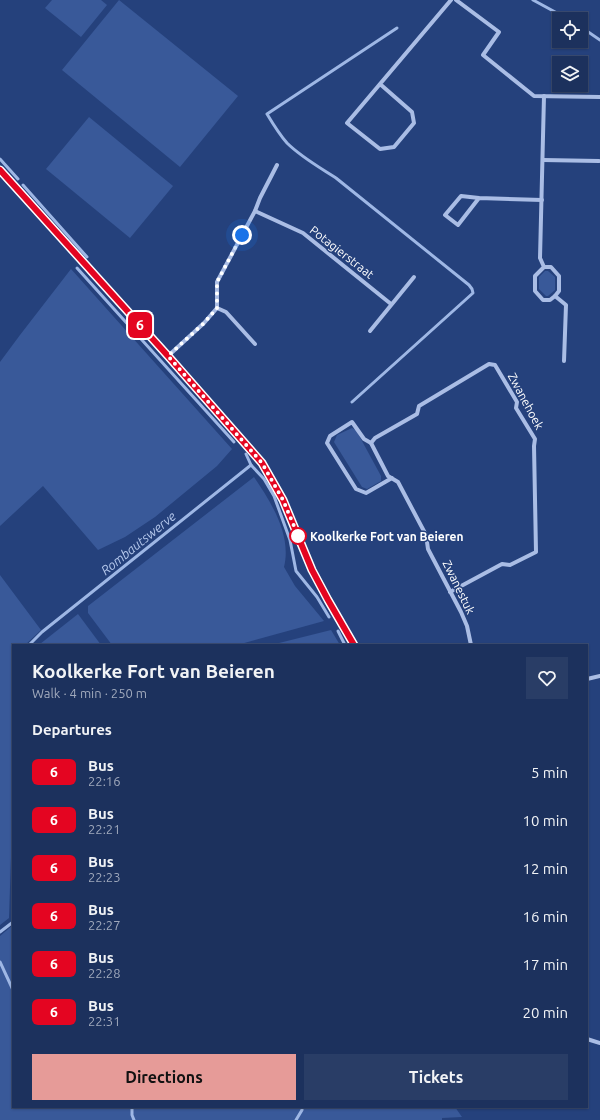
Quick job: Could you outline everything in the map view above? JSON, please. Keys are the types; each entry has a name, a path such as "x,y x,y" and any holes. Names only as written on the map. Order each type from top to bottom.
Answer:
{"street":[{"path":"380,84 412,112 414,123 394,148 380,149 347,123 451,0"},
{"path":"456,0 499,32 483,55 534,96 600,98"},
{"path":"544,96 540,258 544,267"},
{"path":"542,160 599,161"},
{"path":"168,356 204,323 217,308 217,282 255,211 277,165"},
{"path":"0,170 168,356 244,442 268,472 283,500 312,570 353,644"},
{"path":"479,198 458,225 445,215 460,196 542,200"},
{"name":"Potagierstraat","path":"255,211 304,233 391,304"},
{"path":"544,267 551,267 559,276 559,291 550,300 543,300 535,291 535,276 544,267"},
{"path":"370,331 414,277"},
{"path":"555,296 566,305 564,362"},
{"path":"217,308 226,312 255,344"},
{"name":"Zwanehoek","path":"371,443 375,438 416,414 419,406 489,364 495,365 517,402 516,408 535,439 536,552 510,565 502,564 450,592"},
{"name":"Zwanestuk","path":"392,478 366,494 356,489 327,443 330,436 352,422 364,440 371,443 388,476 392,478 398,482 426,535 428,549 467,626 471,644"},
{"path":"588,679 600,676"},
{"path":"588,1039 600,1042"}],"shaded area":[{"path":"52,0 101,0 107,5 81,37 45,8"},
{"path":"119,0 238,96 180,167 62,70"},
{"path":"89,117 173,186 130,238 46,169"},
{"path":"71,269 232,449 217,466 155,517 125,537 98,550 43,486 0,526 0,362"},
{"path":"545,271 548,271 555,277 555,290 548,296 546,296 539,289 539,277"},
{"path":"352,428 356,430 381,476 381,481 367,489 362,487 334,442 337,435"},
{"path":"254,477 273,508 283,531 286,555 284,567 295,586 324,621 241,644 111,644 88,613 88,606"},
{"path":"0,575 41,630 26,644 12,644 12,827 9,918 0,925"},
{"path":"78,614 100,644 40,644"},
{"path":"331,630 339,644 275,644"},
{"path":"12,926 12,1108 456,1108 462,1117 442,1118 442,1120 0,1120 0,936"}],"waterway":[{"path":"533,0 555,12"},
{"path":"352,402 473,293 472,289 469,285 336,178 310,162 292,148 281,136 267,114 397,28"},
{"path":"588,32 600,40"},
{"name":"Rombautswerve","path":"0,159 18,179"},
{"name":"Rombautswerve","path":"23,185 87,257"},
{"name":"Rombautswerve","path":"77,268 234,442"},
{"name":"Rombautswerve","path":"30,644 42,632 251,465 246,454"},
{"path":"251,465 264,479 274,496 290,540 296,571 317,597 329,617"},
{"path":"338,631 344,644"},
{"name":"Rombautswerve","path":"0,932 12,923"},
{"path":"0,962 12,988"},
{"path":"132,1108 134,1120"},
{"path":"296,1120 302,1108"}],"bus line":[{"name":"6","path":"0,170 168,356 262,463 283,500 312,570 353,644"}],"place":[{"name":"Koolkerke Fort van Beieren","path":"298,536"}],"route":[{"path":"242,235 217,282 217,308 204,323 168,356 262,463 283,500 300,540 298,536"}]}
